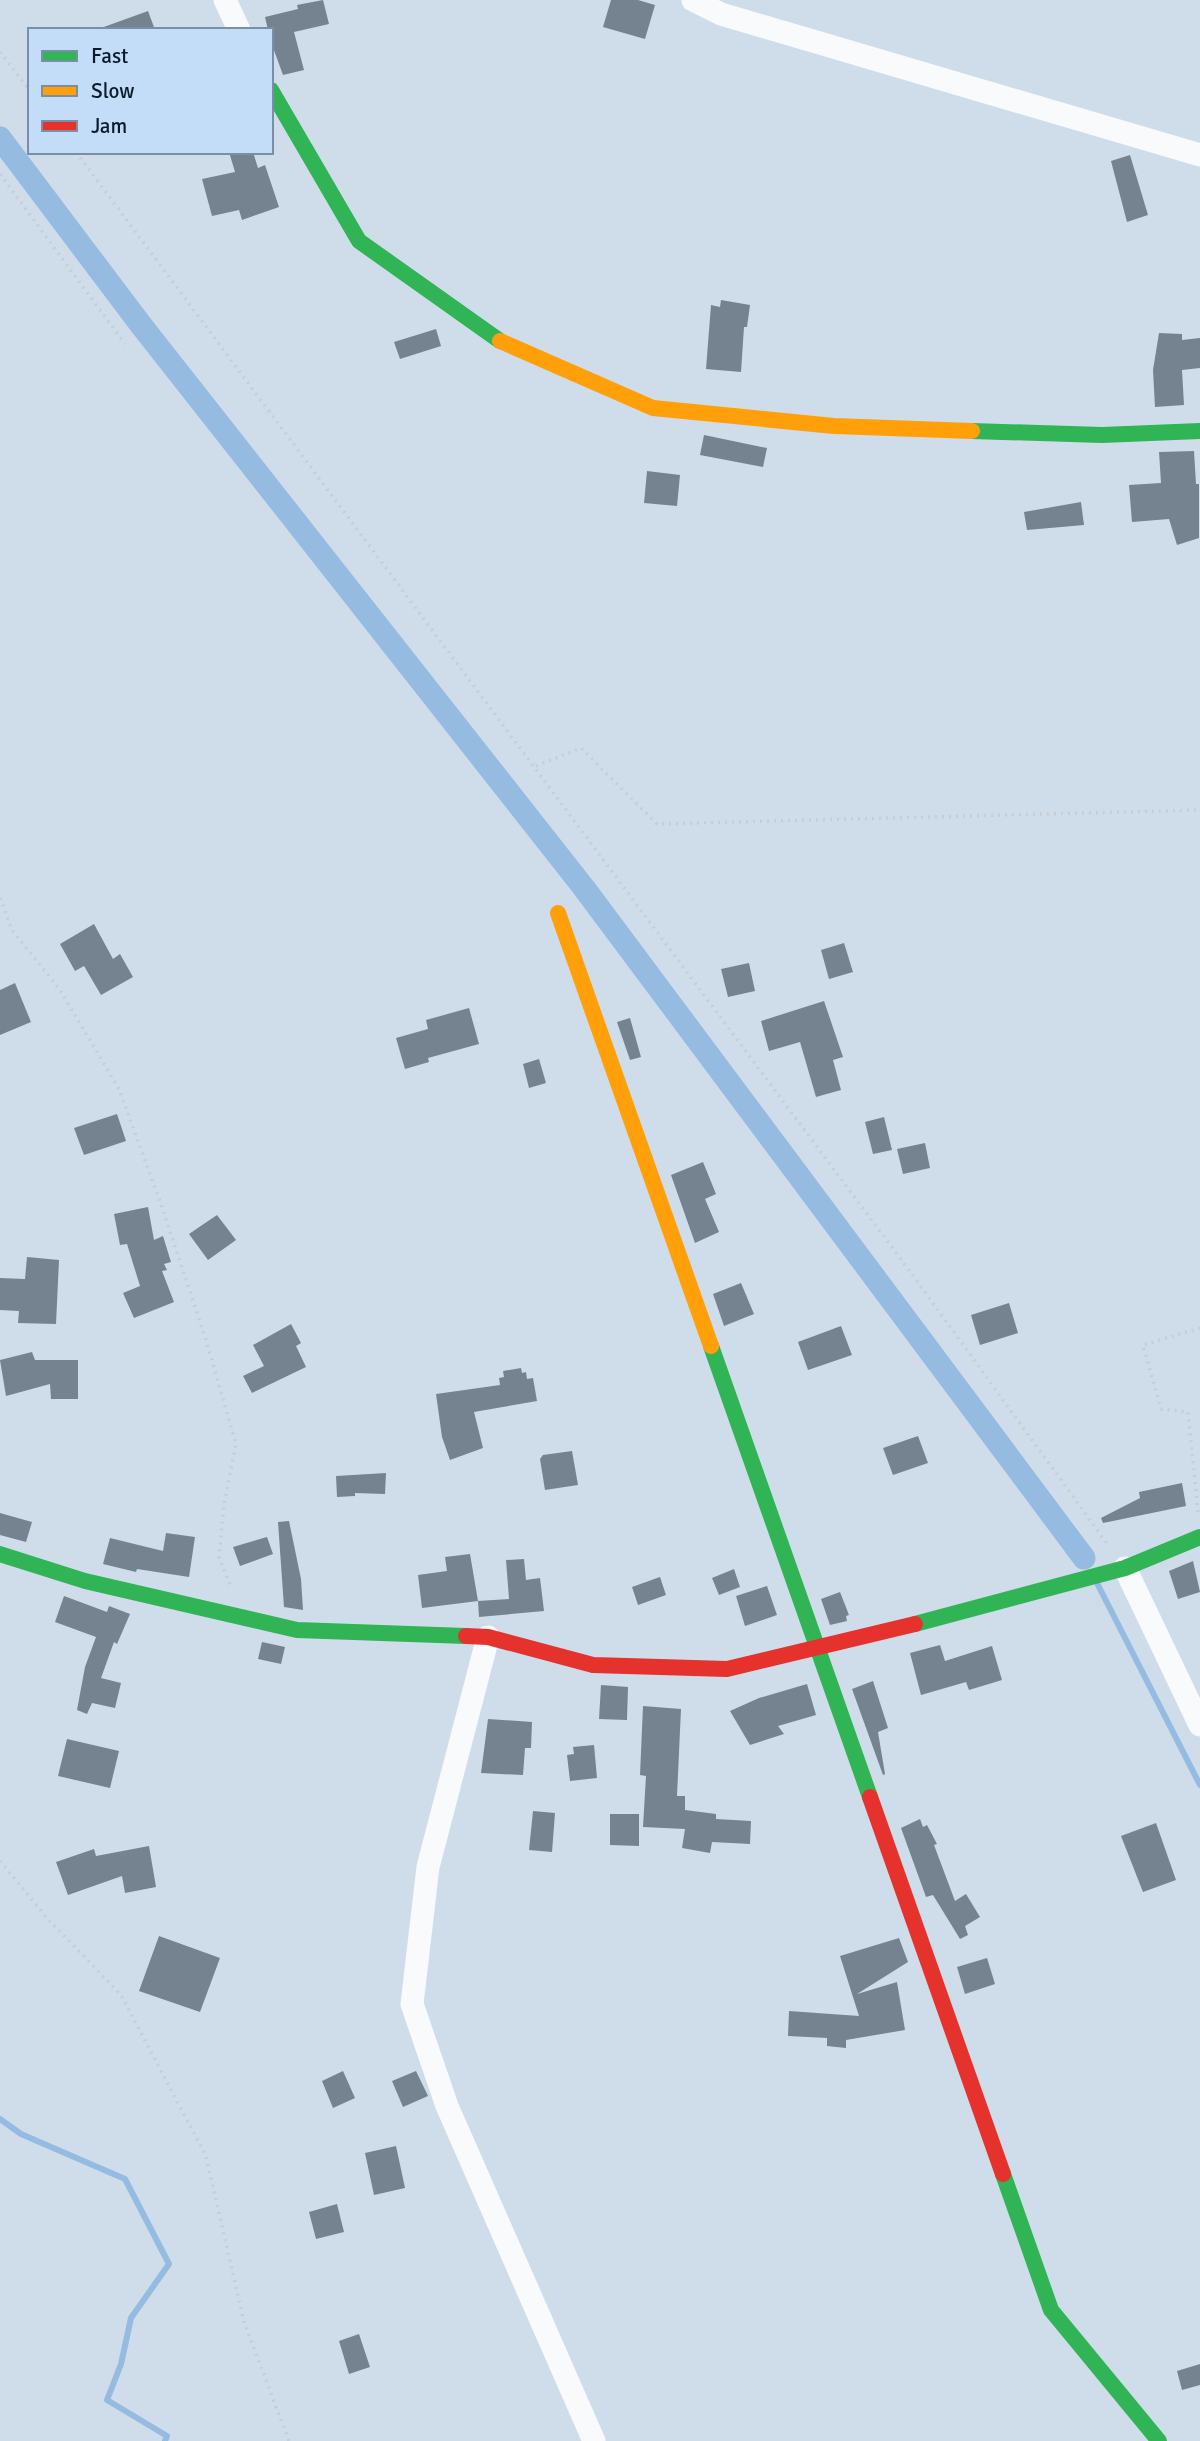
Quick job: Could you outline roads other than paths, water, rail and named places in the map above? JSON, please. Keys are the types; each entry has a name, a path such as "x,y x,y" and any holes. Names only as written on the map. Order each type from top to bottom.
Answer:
{"street":[{"path":"225,0 238,28"},
{"path":"692,0 721,14 785,34 1200,155"},
{"path":"273,93 359,241 508,346 653,408 834,426 1102,435 1200,431"},
{"path":"558,913 1051,2310 1159,2441"},
{"path":"0,1554 85,1581 297,1630 488,1637 593,1665 727,1669 817,1649 1125,1568 1200,1537"},
{"path":"1125,1568 1200,1725"},
{"path":"488,1637 428,1867 412,2004 447,2106 594,2441"}],"waterway":[{"path":"0,138 141,325 584,888 1084,1558"},
{"path":"1098,1585 1200,1785"},
{"path":"0,2119 21,2134 125,2179 169,2264 131,2318 121,2364 107,2400 167,2436 165,2441"}]}
